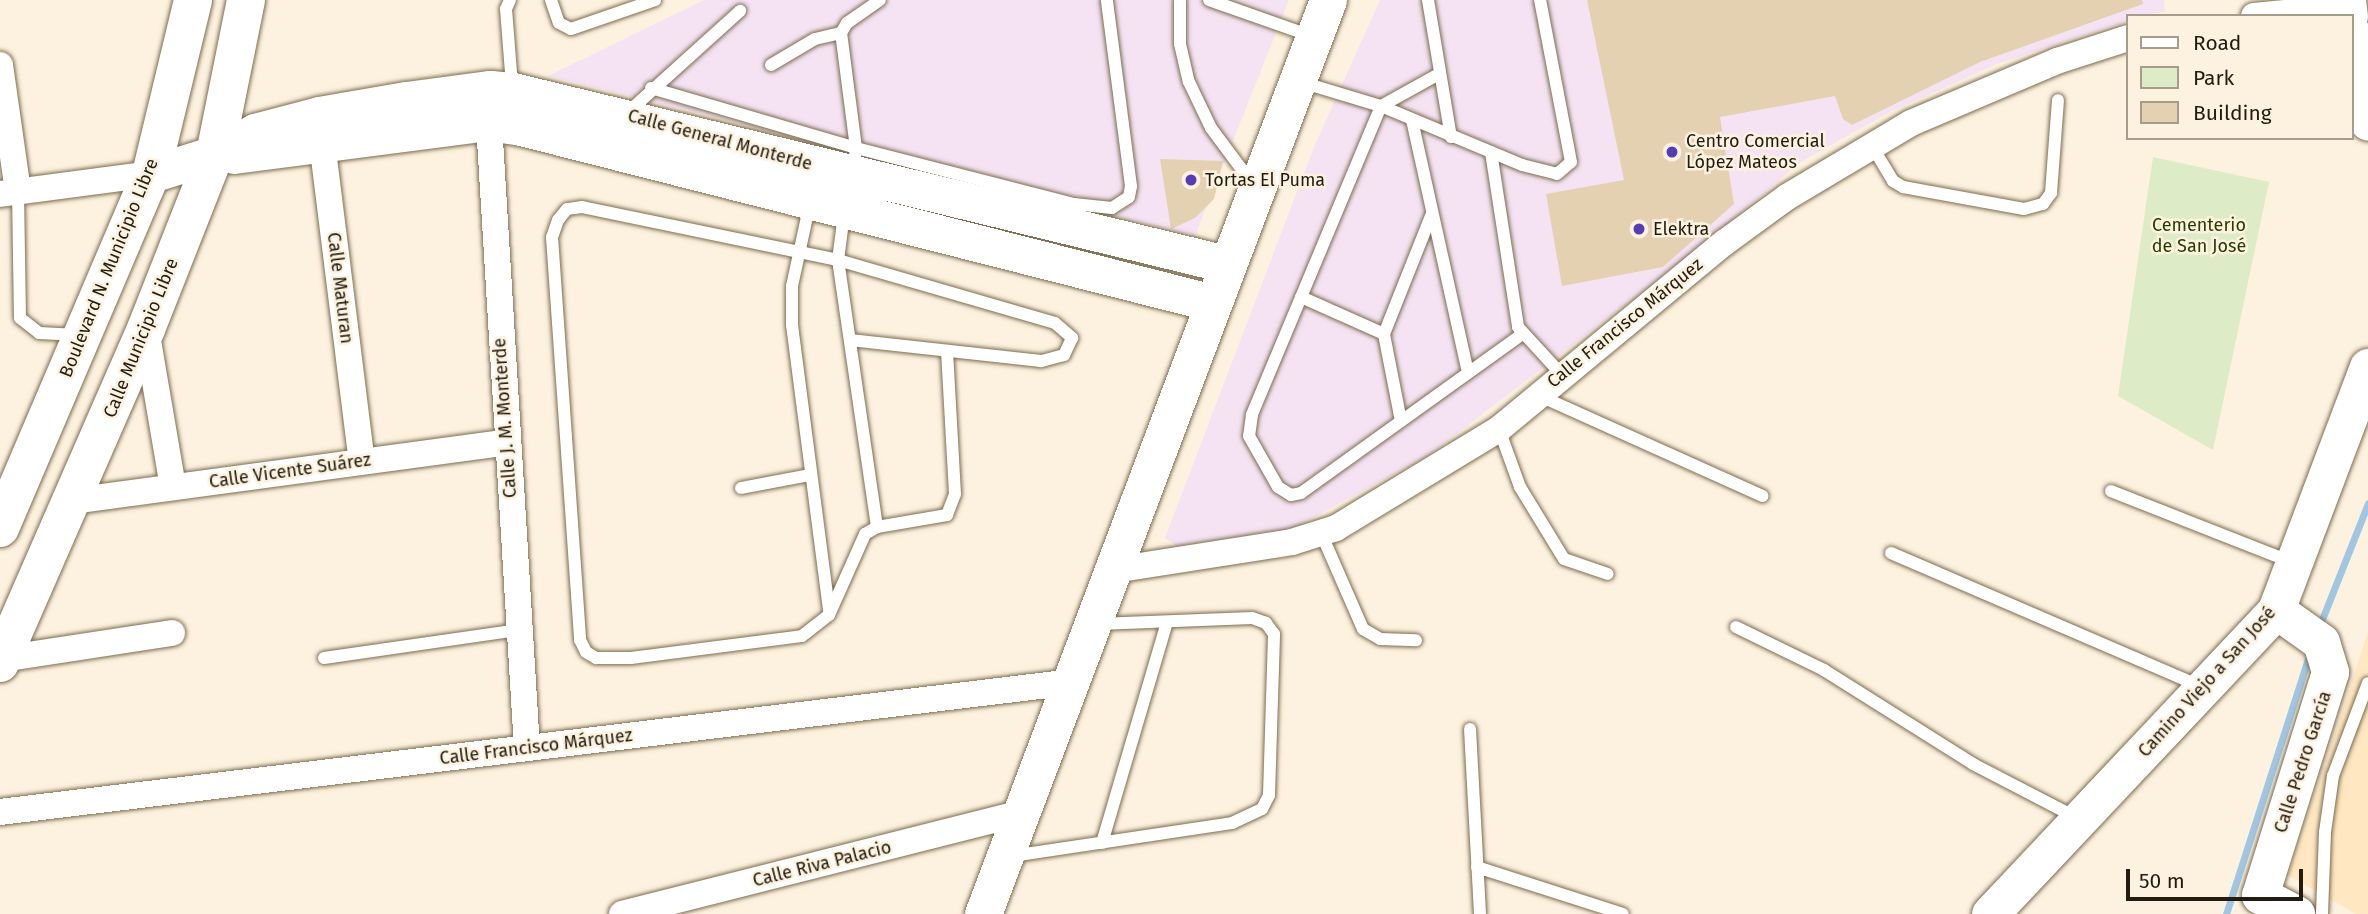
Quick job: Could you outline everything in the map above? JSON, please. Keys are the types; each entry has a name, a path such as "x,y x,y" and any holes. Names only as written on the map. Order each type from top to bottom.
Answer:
{"main road":[{"name":"Boulevard N. Municipio Libre","path":"4,510 151,174 193,0"},
{"name":"Calle Municipio Libre","path":"1,661 73,501 215,154 246,0"},
{"path":"983,914 1094,624 1226,264 1328,0"},
{"path":"2354,42 2368,122"},
{"name":"Calle General Monterde","path":"151,174 215,154 249,155 321,131 506,107 624,115 834,178 1213,303"},
{"name":"Calle General Monterde","path":"506,107 1226,264"},
{"name":"Camino Viejo a San José","path":"1990,914 2205,687 2284,615 2294,563 2368,367"},
{"name":"Calle Pedro García","path":"2284,615 2321,642 2330,672 2258,905 2295,914"}],"street":[{"name":"Calle Francisco Márquez","path":"1114,570 1242,551 1321,533 1383,503 1499,429 1536,395 1724,243 1787,197 1872,146 1989,87 2126,39"},
{"path":"0,65 9,193"},
{"name":"Calle J. M. Monterde","path":"506,107 506,442 527,748"},
{"name":"Calle Maturan","path":"321,131 362,461"},
{"name":"Calle General Monterde","path":"9,193 151,174"},
{"path":"146,328 173,487"},
{"name":"Calle Vicente Suárez","path":"73,501 506,442"},
{"path":"1,661 172,633"},
{"name":"Calle Francisco Márquez","path":"0,812 1072,682"},
{"name":"Calle Riva Palacio","path":"622,914 714,902 1021,813"}],"lane":[{"path":"506,107 506,9 510,0"},
{"path":"551,0 559,23 570,29 655,0"},
{"path":"877,527 838,260 834,178 841,33 847,23 880,0"},
{"path":"650,88 834,178 1112,208 1122,203 1131,186 1107,0"},
{"path":"1180,0 1180,44 1189,82 1211,128 1257,189"},
{"path":"1209,0 1313,37"},
{"path":"1428,0 1451,136"},
{"path":"1297,81 1381,106 1547,174 1557,174 1571,162 1540,0"},
{"path":"624,115 650,88 740,11"},
{"path":"771,65 815,39 841,33"},
{"path":"1439,74 1381,106 1249,426 1249,436 1278,487 1291,495 1301,493 1522,334"},
{"path":"1872,146 1893,181 1903,187 2024,209 2043,204 2051,193 2058,100"},
{"path":"1412,120 1468,373"},
{"path":"1491,152 1522,334 1562,375"},
{"path":"829,615 792,325 798,251 834,178"},
{"path":"9,193 20,318 39,332 82,335"},
{"path":"850,340 1041,361 1064,355 1072,338 1055,323 838,260 582,207 567,209 558,220 552,237 580,640 586,652 596,658 631,658 785,640 815,629 829,615 857,544 877,527 934,520 952,508 947,352"},
{"path":"1401,421 1384,334 1431,215"},
{"path":"1301,297 1384,334"},
{"path":"1536,395 1763,496"},
{"path":"1499,429 1520,487 1564,559 1608,574"},
{"path":"741,488 810,475"},
{"path":"2111,491 2294,563"},
{"path":"1321,533 1363,629 1380,639 1416,640"},
{"path":"1891,552 2205,687"},
{"path":"1004,857 1232,823 1262,809 1269,795 1274,635 1266,622 1252,618 1094,624"},
{"path":"1102,843 1167,622"},
{"path":"1736,627 1824,670 1973,764 2080,819"},
{"path":"324,658 519,630"},
{"path":"2322,914 2325,832 2333,776 2368,683"},
{"path":"1470,729 1480,914"},
{"path":"1478,867 1623,914"}],"shaded area":[{"path":"704,0 1289,0 1195,236 548,76"},
{"path":"1380,0 2164,0 2165,12 2126,14 2126,22 1997,64 1890,112 1799,163 1702,246 1429,455 1277,537 1178,547 1165,538 1314,147"},
{"path":"2368,632 2368,914 2356,914 2288,875"}],"green space":[{"name":"Cementerio de San José","path":"2153,157 2269,182 2213,450 2118,396"}],"building":[{"name":"Centro Comercial López Mateos","path":"1587,0 2142,0 2143,4 1980,62 1852,125 1843,119 1835,96 1720,117 1734,204 1663,267 1562,286 1546,194 1624,180"},
{"name":"Tortas El Puma","path":"1160,159 1223,161 1214,199 1195,218 1171,229"}],"waterway":[{"path":"2319,627 2368,503"},
{"path":"2226,914 2310,652"}],"place":[{"name":"Centro Comercial López Mateos","path":"1672,152"},
{"name":"Tortas El Puma","path":"1191,180"},
{"name":"Elektra","path":"1639,229"}]}
